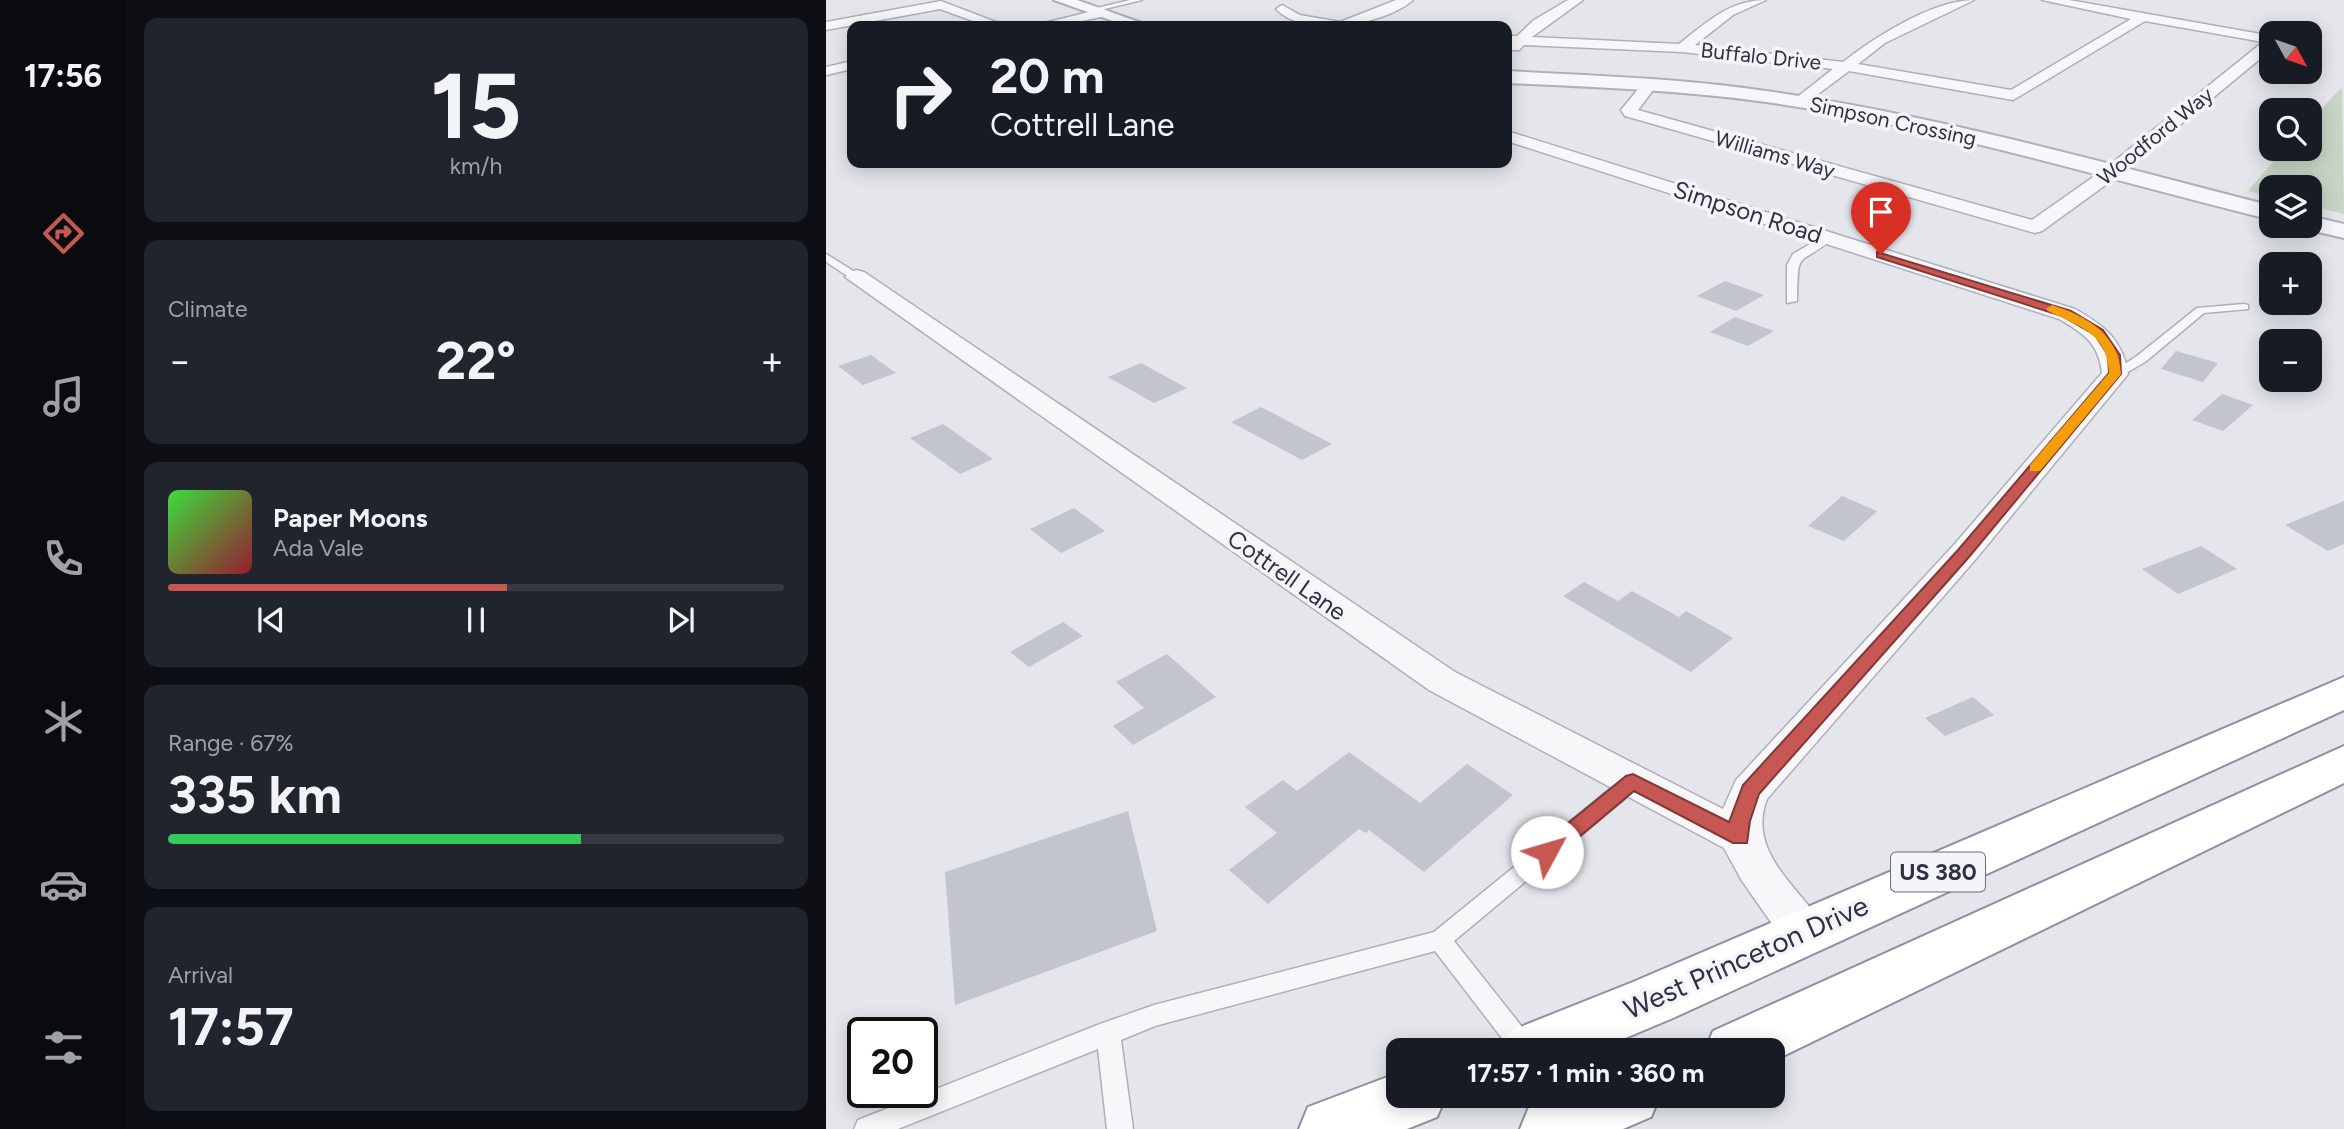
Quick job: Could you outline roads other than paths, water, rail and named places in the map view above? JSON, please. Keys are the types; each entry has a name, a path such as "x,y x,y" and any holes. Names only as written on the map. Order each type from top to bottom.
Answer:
{"highway":[{"name":"West Princeton Drive","path":"1559,1038 2344,692"},
{"name":"US 380","path":"1760,1038 2344,763"},
{"path":"1330,1129 1386,1108"},
{"path":"1565,1123 1601,1108"}],"street":[{"path":"1062,0 1125,21"},
{"path":"1354,21 1407,0"},
{"path":"1512,40 1577,0"},
{"path":"1682,48 1728,12 1760,0"},
{"path":"1512,70 1660,78 1805,98 1880,40 1968,0"},
{"path":"2048,0 2259,39"},
{"path":"853,21 941,5 985,21"},
{"path":"1282,9 1296,18 1313,21"},
{"path":"1060,21 1097,12"},
{"name":"Buffalo Drive","path":"1512,40 1682,48 1845,66 2013,95 2143,17"},
{"path":"1118,19 1130,21"},
{"path":"826,26 847,22"},
{"name":"Woodford Way","path":"2035,227 2117,168 2259,52"},
{"name":"Simpson Crossing","path":"1512,77 1805,98 2117,168 2259,209"},
{"name":"Williams Way","path":"1649,85 1629,110 1630,113 2035,227"},
{"name":"Simpson Road","path":"1512,138 2067,314 2099,332 2114,355 2115,374"},
{"path":"2117,168 2259,198"},
{"path":"2322,214 2344,219"},
{"path":"2322,226 2344,231"},
{"name":"Cottrell Lane","path":"856,277 1422,668 1464,694 1740,837"},
{"path":"1803,932 1740,837 1740,821 1750,791 1964,553 2115,374"}],"lane":[{"path":"1097,12 1139,0"},
{"path":"1791,301 1792,265 1797,256 1828,238"},
{"path":"826,257 856,277"},
{"path":"2115,374 2141,359 2201,310 2244,307"},
{"path":"867,1129 1154,1016 1440,940 1633,781"},
{"path":"1440,940 1517,1038"},
{"path":"1108,1032 1120,1129"}]}
